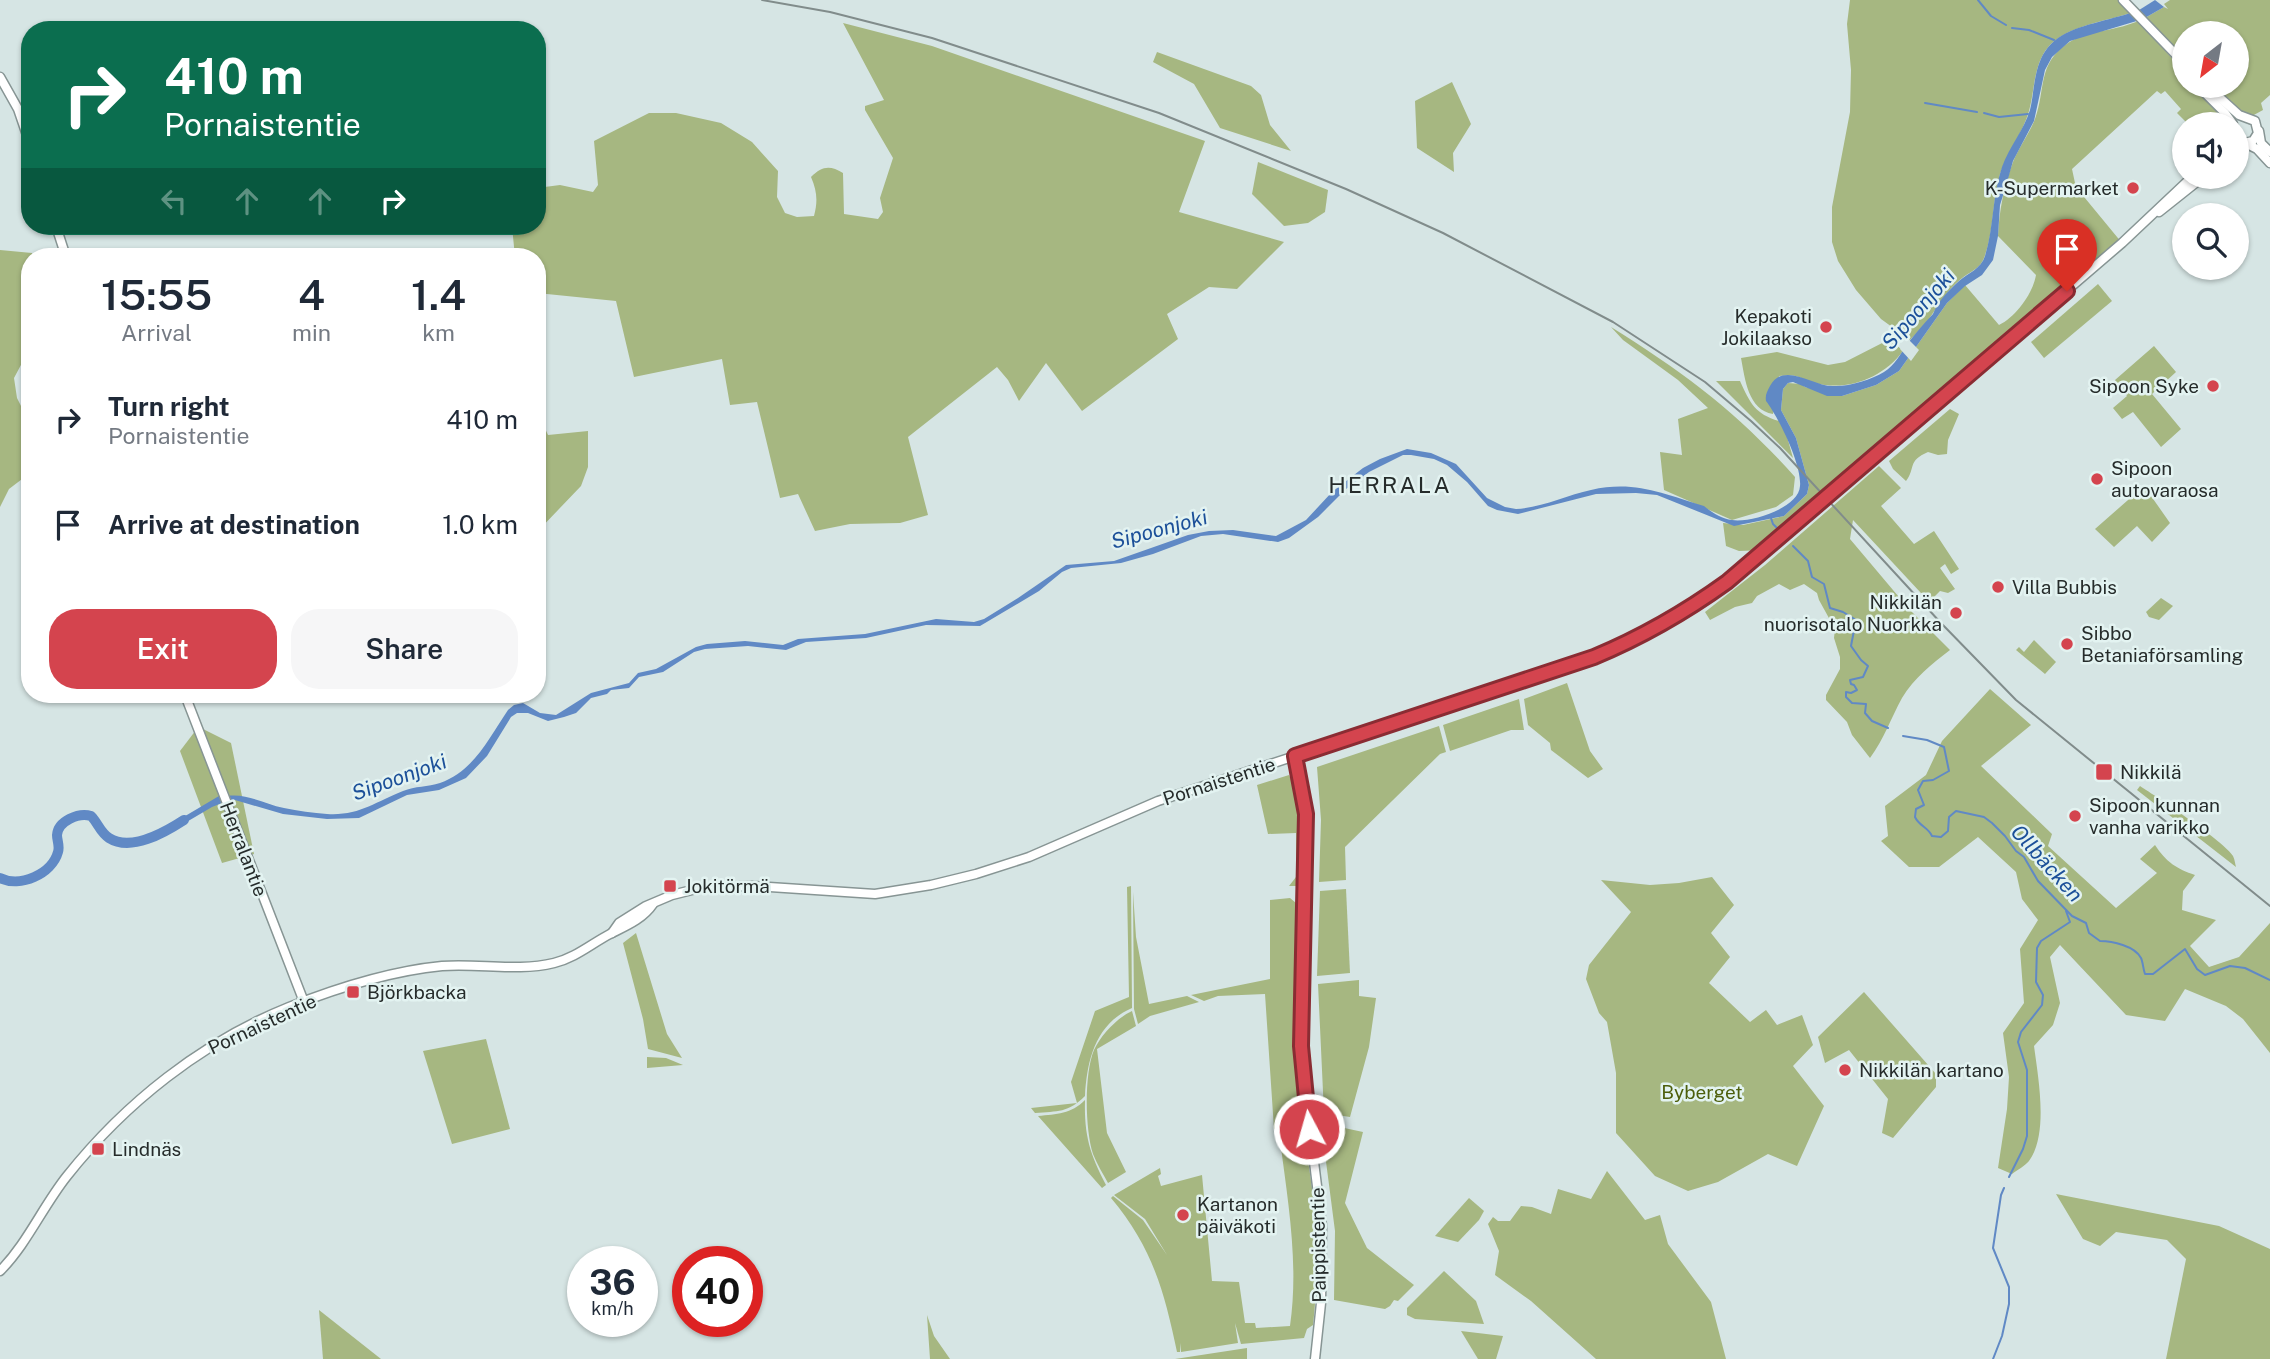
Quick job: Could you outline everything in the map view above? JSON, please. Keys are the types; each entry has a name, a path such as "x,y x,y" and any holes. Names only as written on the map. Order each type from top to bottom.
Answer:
{"street":[{"path":"2123,0 2172,52"},
{"path":"0,77 21,118"},
{"path":"2210,98 2224,112"},
{"path":"2220,98 2236,112"},
{"path":"2249,119 2255,121 2262,142 2270,152"},
{"path":"2249,142 2254,141 2259,130"},
{"path":"2249,146 2257,149 2270,163"},
{"name":"Pornaistentie","path":"0,1271 16,1253 39,1214 69,1173 115,1122 142,1097 175,1071 223,1040 304,1002 370,980 443,966 519,967 554,963 571,957 625,928 653,904 672,895 704,887 753,886 875,894 931,886 1029,857 1158,801 1594,657 1632,642 1671,620 1727,582 1961,383 2179,189"},
{"name":"Pornaistentie","path":"2140,226 2190,189"},
{"name":"Herralantie","path":"188,703 304,1002"},
{"name":"Paippistentie","path":"1295,756 1306,814 1303,1074 1322,1226 1323,1271 1315,1359"}],"green space":[{"path":"1850,0 2122,0 2133,12 2073,30 2057,39 2043,54 2026,119 2000,174 1990,238 1984,258 1977,268 1952,287 1910,340 1881,319 1856,290 1838,261 1832,242 1832,207 1850,112 1851,70 1847,24"},
{"path":"2170,0 2270,0 2270,95 2261,103 2263,110 2249,115 2249,112 2240,112 2224,98 2249,98 2249,21 2172,21 2172,47 2143,19 2164,7 2168,9 2164,4"},
{"path":"2140,20 2172,59 2172,98 2207,98 2220,112 2178,112 2181,109 2165,91 2161,94 2157,91 2072,169 2080,192 2122,243 1764,550 1739,551 1726,546 1723,523 1743,525 1784,516 1807,494 1809,485 1796,438 1781,410 1783,389 1788,383 1842,396 1876,385 1899,371 1947,303 1965,285 1999,325 2023,304 2036,275 1998,236 1999,217 2015,156 2035,119 2047,68 2058,51 2076,39"},
{"path":"843,23 932,46 1205,141 1179,212 1284,242 1237,289 1209,287 1167,314 1178,339 1082,411 1046,363 1019,401 1008,380 997,367 908,437 928,515 900,523 850,524 815,531 798,494 780,498 757,402 730,405 722,359 634,377 616,301 546,294 546,248 514,248 513,235 546,235 546,187 560,185 593,192 598,185 594,141 649,113 676,113 721,123 752,142 778,171 777,197 785,213 797,217 814,216 816,196 811,177 830,168 843,173 844,214 878,219 883,212 880,198 893,158 865,106 884,100"},
{"path":"1157,52 1251,86 1261,95 1270,125 1291,151 1220,128 1194,84 1153,62"},
{"path":"1452,82 1471,124 1453,153 1454,172 1417,148 1415,101"},
{"path":"1258,162 1328,190 1325,212 1308,223 1284,226 1252,194"},
{"path":"0,250 21,252 21,365 14,378 21,406 21,480 9,489 0,507"},
{"path":"2098,284 2112,301 2044,358 2031,342"},
{"path":"1611,327 1687,378 1753,433 1795,477 1793,495 1776,507 1732,520 1664,490 1660,452 1682,455 1678,419 1708,408 1678,380 1623,340"},
{"path":"1890,339 1903,351 1886,368 1864,380 1852,384 1827,385 1795,376 1779,376 1773,414 1758,407 1749,392 1741,358 1777,352 1828,365 1845,362"},
{"path":"2154,346 2176,372 2152,394 2181,429 2161,447 2133,412 2122,419 2113,408 2127,396 2115,380"},
{"path":"1716,381 1740,381 1754,407 1779,421 1786,433 1793,458"},
{"path":"1950,409 1959,414 1948,440 1947,454 1928,452 1921,455 1914,462 1906,481 1893,469 1889,461"},
{"path":"546,431 548,435 588,431 588,467 581,486 546,523"},
{"path":"1879,466 1901,488 1881,506 1914,544 1934,531 1959,569 1951,574 1945,564 1940,568 1955,589 1948,593 1940,591 1934,597 1934,607 1853,520 1850,539 1909,609 1950,650 1912,684 1870,758 1852,735 1847,722 1826,700 1840,669 1840,657 1834,638 1835,629 1817,593 1804,584 1790,590 1779,584 1757,596 1752,603 1735,607 1710,620 1705,612 1765,565"},
{"path":"2144,486 2170,523 2152,542 2137,526 2114,547 2095,529"},
{"path":"2161,598 2173,606 2159,620 2149,617 2146,612"},
{"path":"2034,640 2056,662 2045,674 2016,650 2019,647 2024,652"},
{"path":"1567,683 1590,751 1603,769 1588,778 1551,750 1550,743 1528,725 1524,699"},
{"path":"1990,689 2031,725 1981,766 2052,834 2048,846 2116,908 2157,873 2140,859 2155,845 2172,864 2195,875 2183,891 2182,910 2216,920 2190,946 2209,967 2239,957 2270,923 2270,1053 2243,1019 2226,1006 2185,989 2165,1021 2126,1015 2060,945 2050,957 2060,1003 2053,1025 2034,1046 2040,1105 2039,1136 2029,1161 2012,1174 1998,1168 2009,1077 2003,1033 2024,1003 2020,949 2038,920 2022,899 2016,872 1978,837 1939,867 1909,867 1881,841 1888,836 1885,806 1926,775 1942,741"},
{"path":"1519,699 1524,730 1511,730 1450,751 1443,725"},
{"path":"1439,726 1446,752 1440,754 1345,847 1346,880 1319,882 1321,820 1317,767"},
{"path":"201,728 231,743 254,854 222,863 180,751 196,730"},
{"path":"1289,775 1298,800 1301,828 1300,883 1296,886 1289,886 1296,877 1296,833 1268,834 1257,785"},
{"path":"2140,786 2227,849 2233,856 2236,867 2137,790"},
{"name":"Byberget","path":"1712,877 1734,905 1711,933 1730,957 1709,983 1750,1022 1766,1010 1777,1025 1802,1015 1813,1045 1793,1066 1824,1106 1797,1166 1768,1154 1718,1182 1688,1191 1655,1176 1616,1133 1616,1073 1607,1022 1599,1013 1586,979 1589,965 1631,912 1601,880 1650,885"},
{"path":"1131,886 1132,1008 1119,1015 1101,1034 1091,1057 1085,1096 1077,1103 1071,1082 1095,1011 1129,997 1127,887"},
{"path":"1346,889 1350,973 1317,976 1320,891"},
{"path":"1133,892 1136,937 1149,1004 1187,996 1199,1002 1150,1016 1138,1024 1134,1009"},
{"path":"1290,898 1296,903 1295,968 1299,989 1301,1119 1295,1127 1274,1129 1265,994 1218,996 1204,1001 1191,995 1270,979 1270,900"},
{"path":"636,933 667,1034 682,1058 648,1049 623,943"},
{"path":"1359,980 1359,996 1376,998 1369,1047 1350,1117 1324,1113 1318,984"},
{"path":"1864,992 1936,1074 1936,1087 1893,1138 1882,1133 1888,1099 1849,1050 1825,1063 1818,1037"},
{"path":"1132,1011 1136,1026 1097,1049 1107,1133 1126,1172 1108,1183 1090,1143 1088,1073 1094,1050 1101,1039 1115,1022"},
{"path":"486,1039 510,1129 452,1144 423,1051"},
{"path":"647,1057 666,1058 683,1065 647,1068"},
{"path":"1085,1100 1087,1135 1106,1185 1102,1188 1038,1116 1069,1111"},
{"path":"1077,1103 1056,1111 1035,1113 1031,1108"},
{"path":"1321,1123 1363,1132 1345,1203 1367,1248 1414,1285 1398,1301 1394,1300 1385,1309 1334,1300 1335,1231"},
{"path":"1280,1140 1305,1145 1315,1213 1317,1257 1313,1325 1307,1329 1304,1338 1241,1344 1235,1323 1238,1343 1181,1352 1181,1343 1180,1352 1177,1352 1154,1270 1137,1234 1111,1198 1113,1196 1143,1220 1167,1255 1145,1219 1114,1195 1160,1168 1161,1174 1158,1176 1161,1186 1202,1175 1212,1281 1239,1282 1245,1323 1255,1323 1256,1328 1290,1326 1293,1256"},
{"path":"1607,1171 1645,1220 1660,1215 1668,1244 1711,1302 1726,1359 1596,1359 1531,1301 1495,1275 1499,1251 1488,1224 1493,1217 1498,1221 1510,1221 1521,1206 1551,1214 1558,1189 1591,1199"},
{"path":"2056,1194 2219,1226 2270,1249 2270,1359 2166,1359 2186,1259 2167,1240 2116,1232 2100,1246 2083,1239"},
{"path":"1469,1198 1484,1211 1479,1220 1458,1242 1435,1236"},
{"path":"1444,1271 1476,1301 1484,1324 1415,1319 1407,1315 1407,1308"},
{"path":"319,1310 381,1359 323,1359"},
{"path":"927,1315 934,1336 950,1359 930,1359"},
{"path":"1461,1331 1503,1336 1496,1359 1478,1359"},
{"path":"1247,1348 1247,1359 1175,1359"}],"water":[{"path":"2155,0 2164,7 2143,19 2136,12"},
{"path":"2133,12 2140,20 2070,41 2052,57 2045,70 2034,121 2013,161 2000,205 1993,260 1982,275 1947,303 1899,371 1876,385 1842,396 1827,396 1793,382 1783,389 1781,410 1796,438 1809,485 1807,494 1784,516 1734,526 1657,495 1636,493 1596,494 1518,514 1488,506 1467,482 1447,465 1434,459 1403,455 1369,472 1346,489 1318,517 1289,538 1278,542 1223,534 1201,536 1121,563 1071,568 1039,591 980,626 926,625 866,638 806,642 786,650 748,646 705,649 694,652 663,672 639,677 629,688 611,690 607,694 591,698 576,713 548,721 528,713 517,713 511,717 487,756 466,778 439,790 407,795 359,818 327,819 283,814 235,800 229,801 227,796 234,795 311,812 338,814 358,811 408,789 452,778 480,753 514,705 523,703 540,713 556,715 591,693 629,683 638,673 656,669 696,647 707,644 745,641 783,645 798,639 865,634 936,619 974,622 984,619 1018,598 1066,565 1114,561 1188,535 1233,530 1276,536 1306,520 1332,492 1363,468 1407,449 1431,453 1456,464 1487,498 1516,509 1591,490 1621,487 1649,490 1675,497 1704,506 1728,519 1750,519 1773,512 1792,501 1798,494 1800,477 1789,442 1766,401 1770,386 1783,375 1825,385 1845,385 1873,378 1898,359 1944,296 1983,260 1999,178 2030,110 2037,71 2044,53 2065,33"},
{"path":"219,796 222,803 173,830 170,825"}],"pier":[{"path":"1907,338 1919,350 1911,361 1900,349"}],"waterway":[{"path":"1978,0 1991,16 2006,25"},
{"path":"2012,28 2029,30 2054,40"},
{"path":"1925,103 1977,112"},
{"path":"1984,113 1999,117 2028,114"},
{"path":"1771,518 1780,531"},
{"path":"1793,546 1808,561 1812,577 1824,584 1830,608 1856,620 1851,646 1868,666 1863,677 1850,680 1857,690 1846,692 1846,697 1852,703 1866,704 1865,713 1872,721 1888,728"},
{"name":"Ollbäcken","path":"1903,736 1927,740 1944,747 1949,771 1933,780 1923,781 1918,790 1924,805 1916,809 1915,817 1932,836 1941,837 1948,831 1949,817 1956,811 1984,817 2024,857 2038,881 2072,916 2086,923 2089,933 2100,941 2117,943 2134,950 2141,958 2145,974 2153,974 2185,949 2197,969 2205,975 2230,966 2245,968 2270,980"},
{"name":"Sipoonjoki","path":"0,878 8,881 26,880 42,873 55,860 58,852 58,830 65,822 75,817 91,816 109,838 127,843 157,835 184,820"},
{"path":"2009,1177 2027,1136 2027,1070 2018,1042 2021,1032 2042,1005 2043,995 2036,982 2037,948 2041,941 2070,922 2066,911"},
{"path":"1993,1359 2002,1336 2009,1304 2009,1287 1993,1248 2004,1188"}],"railway":[{"path":"762,0 830,12 932,38 1159,113 1346,189 1443,233 1613,322 1705,382 1751,421 1780,448 1940,622 2016,700 2270,906"}],"place":[{"name":"K-Supermarket","path":"2133,188"},
{"name":"Kepakoti Jokilaakso","path":"1826,327"},
{"name":"Sipoon Syke","path":"2213,386"},
{"name":"Sipoon autovaraosa","path":"2097,479"},
{"name":"Villa Bubbis","path":"1998,587"},
{"name":"Nikkilän nuorisotalo Nuorkka","path":"1956,613"},
{"name":"Sibbo Betaniaförsamling","path":"2067,644"},
{"name":"Nikkilä","path":"2104,772"},
{"name":"Sipoon kunnan vanha varikko","path":"2075,816"},
{"name":"Jokitörmä","path":"670,886"},
{"name":"Björkbacka","path":"353,992"},
{"name":"Nikkilän kartano","path":"1845,1070"},
{"name":"Lindnäs","path":"98,1149"},
{"name":"Kartanon päiväkoti","path":"1183,1215"}],"district":[{"name":"HERRALA","path":"1390,484"}],"route":[{"path":"1309,1129 1301,1046 1306,814 1295,756 1594,657 1632,642 1671,620 1727,582 2067,291"}]}
